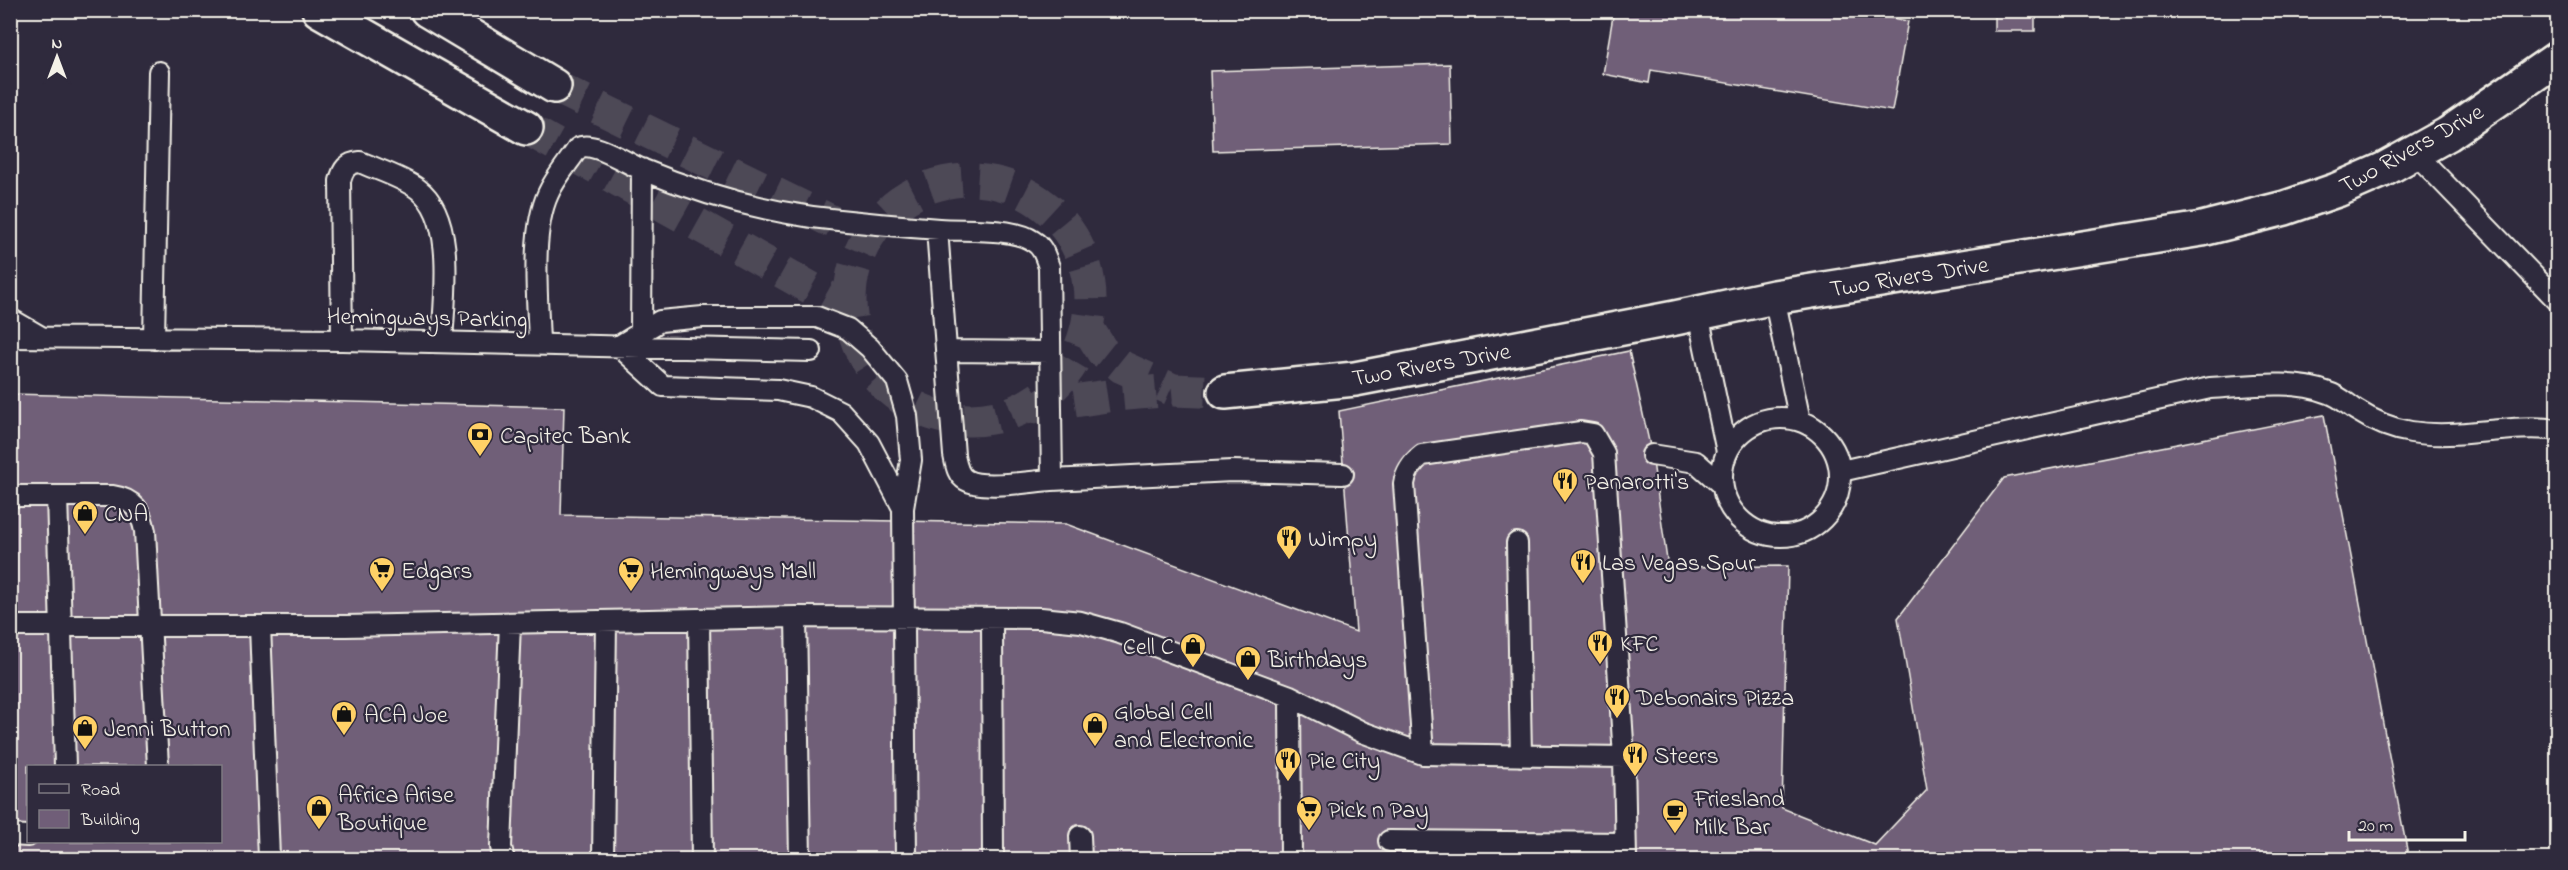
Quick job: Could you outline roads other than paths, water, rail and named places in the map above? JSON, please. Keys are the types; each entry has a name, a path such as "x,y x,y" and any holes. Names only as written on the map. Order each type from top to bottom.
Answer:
{"main road":[{"path":"319,10 526,128"},
{"path":"427,10 554,86"},
{"name":"Two Rivers Drive","path":"1225,392 1355,379 1698,314 1774,297 2202,229 2285,208 2337,190 2448,134 2558,58"}],"lane":[{"path":"154,339 159,72"},
{"path":"539,344 537,246 541,213 548,193 582,146 593,146 642,169 714,194 810,217 937,229 1016,233 1032,240 1043,249 1049,267 1052,480"},
{"path":"2414,152 2558,301"},
{"path":"342,340 340,182 342,171 350,163 360,162 418,189 429,200 440,217 444,237 442,342"},
{"path":"641,333 642,169"},
{"path":"937,229 954,455 958,471 964,480 976,485 1232,471 1343,474"},
{"path":"1774,297 1800,421"},
{"path":"1698,314 1727,452"},
{"path":"903,508 869,443 841,412 811,397 778,390 663,386 619,346 660,321 703,317 817,317 848,329 870,348 897,381 907,416 911,460 903,508 906,860"},
{"path":"10,319 43,339"},
{"name":"Hemingways Parking","path":"10,337 342,340 811,351"},
{"path":"946,351 1050,352"},
{"path":"1841,471 2210,388 2264,385 2310,387 2331,393 2380,424 2412,432 2455,434 2523,427 2558,430"},
{"path":"1783,418 1800,421 1815,428 1828,439 1841,471 1841,487 1835,504 1826,518 1813,528 1797,535 1780,537 1763,534 1748,527 1735,515 1726,501 1722,485 1722,467 1727,452 1737,437 1750,427 1766,420 1783,418"},
{"path":"1389,841 1625,851 1624,757 1604,453 1593,434 1581,432 1422,455 1413,462 1406,473 1404,484 1423,754"},
{"path":"1652,455 1696,462 1722,485"},
{"path":"10,496 124,497 135,505 142,517 145,531 151,624 158,765"},
{"path":"57,496 65,765"},
{"path":"1517,543 1521,756"},
{"path":"10,626 151,624 260,626 796,617 1041,618 1081,622 1120,633 1290,696 1362,732 1423,754 1624,757"},
{"path":"796,617 800,860"},
{"path":"992,618 993,860"},
{"path":"699,619 702,860"},
{"path":"603,860 606,621"},
{"path":"504,860 501,847 510,622"},
{"path":"260,626 269,858"},
{"path":"1290,696 1290,860"},
{"path":"10,835 27,836"},
{"path":"1080,836 1081,860"}],"tunnel":[{"path":"554,86 833,222"},
{"path":"526,128 850,310"},
{"path":"970,180 1016,189 1055,215 1081,254 1090,300 1081,346 1055,385 1016,411 970,420 924,411 885,385 859,346 850,300 859,254 885,215 924,189 970,180"},
{"path":"1087,327 1102,351 1122,367 1171,389"},
{"path":"1026,408 1114,395 1173,390 1225,392"}],"place":[{"name":"Capitec Bank","path":"480,458"},
{"name":"Panarotti's","path":"1565,504"},
{"name":"CNA","path":"85,536"},
{"name":"Wimpy","path":"1289,561"},
{"name":"Las Vegas Spur","path":"1583,585"},
{"name":"Edgars","path":"382,593"},
{"name":"Hemingways Mall","path":"631,593"},
{"name":"KFC","path":"1600,666"},
{"name":"Cell C","path":"1193,669"},
{"name":"Birthdays","path":"1248,682"},
{"name":"Debonairs Pizza","path":"1617,720"},
{"name":"ACA Joe","path":"344,737"},
{"name":"Global Cell and Electronic","path":"1095,748"},
{"name":"Jenni Button","path":"85,751"},
{"name":"Steers","path":"1635,778"},
{"name":"Pie City","path":"1288,783"},
{"name":"Africa Arise Boutique","path":"319,831"},
{"name":"Pick n Pay","path":"1309,832"},
{"name":"Friesland Milk Bar","path":"1675,835"}]}
